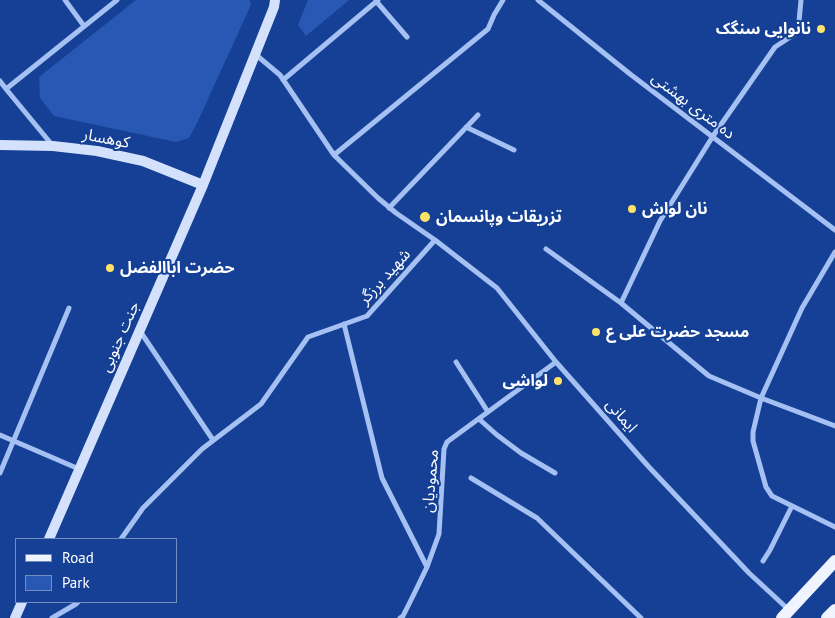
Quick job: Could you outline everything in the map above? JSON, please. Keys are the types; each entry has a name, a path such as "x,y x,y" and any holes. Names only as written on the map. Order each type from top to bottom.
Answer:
{"main road":[{"name":"جنت جنوبی","path":"49,538 203,185 275,2"},
{"name":"کوهسار","path":"0,145 53,146 97,151 143,162 203,185"},
{"path":"786,614 835,561"},
{"path":"15,618 22,603"},
{"path":"827,618 835,610"}],"street":[{"path":"65,0 84,26"},
{"path":"6,89 117,0"},
{"path":"283,80 377,0 408,37"},
{"path":"334,155 488,29 503,0"},
{"name":"ده متری بهشتی","path":"538,0 630,74 835,230"},
{"path":"620,304 660,221 713,136 775,47 798,32 801,0"},
{"name":"شهید برزگر","path":"122,538 142,508 202,449 261,404 308,337 367,316 435,240 378,198 334,155 280,75 255,54"},
{"path":"0,81 53,146"},
{"path":"390,208 478,115"},
{"path":"466,127 514,150"},
{"name":"ایمانی","path":"435,240 497,288 556,362 648,466 786,614"},
{"path":"546,249 620,304 710,376 760,398 835,426"},
{"path":"835,252 802,308 760,398 753,432 753,441 766,487 772,496 835,527"},
{"path":"0,473 69,308"},
{"path":"344,324 382,478 427,567"},
{"path":"140,330 213,440"},
{"path":"456,362 488,412"},
{"name":"محمودیان","path":"400,618 403,616 427,567 439,534 444,449 447,442 556,362"},
{"path":"479,419 509,444 555,472"},
{"path":"0,434 79,469"},
{"path":"471,478 537,518 641,618"},
{"path":"763,560 792,506"},
{"path":"52,618 77,603"}],"green space":[{"path":"136,0 250,0 251,5 189,138 176,142 54,116 40,98 39,77"},
{"path":"308,0 349,0 306,36 298,25"}],"place":[{"name":"نانوایی سنگک","path":"821,29"},
{"name":"نان لواش","path":"632,209"},
{"name":"تزریقات وپانسمان","path":"425,217"},
{"name":"حضرت اباالفضل","path":"110,268"},
{"name":"مسجد حضرت علی ع","path":"596,332"},
{"name":"لواشی","path":"558,381"}]}
